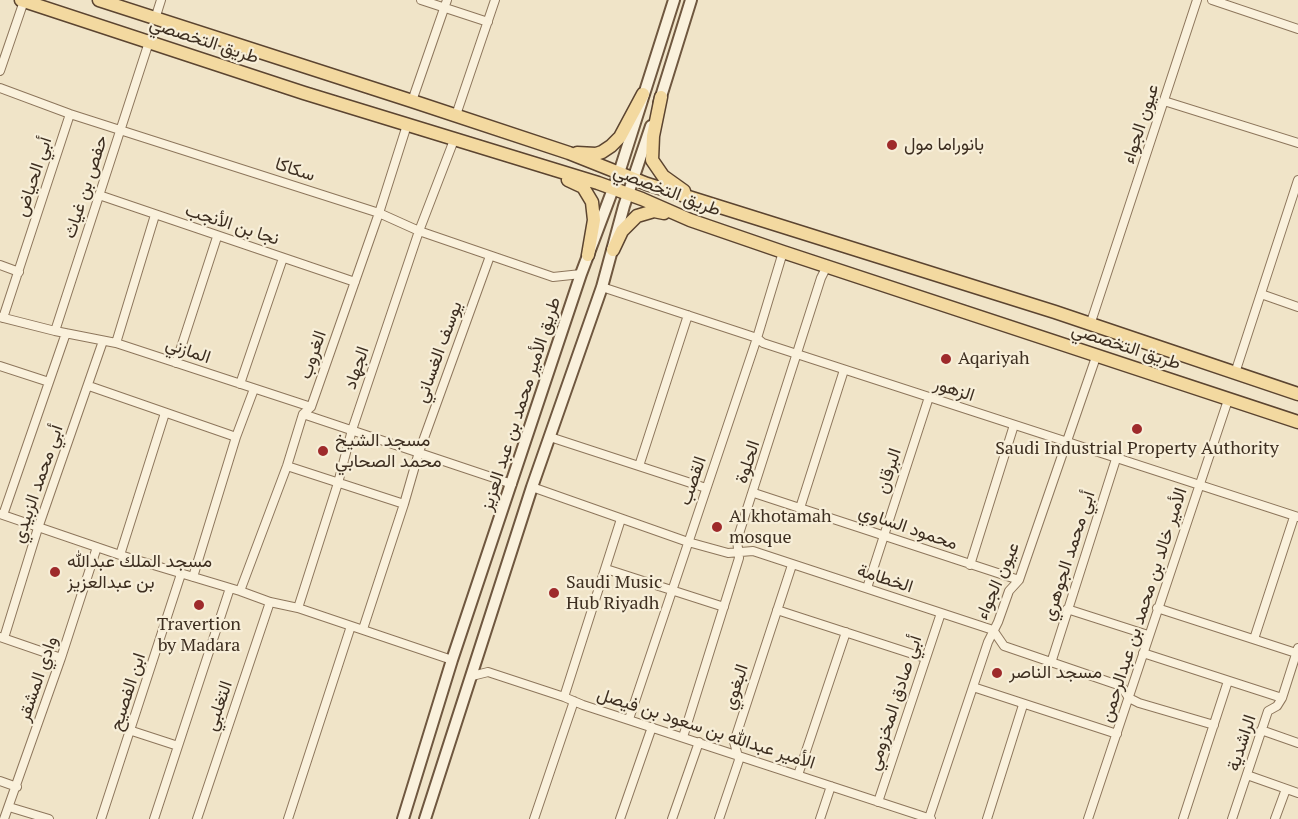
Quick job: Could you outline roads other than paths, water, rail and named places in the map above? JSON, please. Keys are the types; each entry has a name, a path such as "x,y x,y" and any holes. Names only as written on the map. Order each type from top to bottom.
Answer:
{"main road":[{"name":"طريق التخصصي","path":"99,0 412,100 568,153 665,190 1090,325 1298,394"},
{"name":"طريق الأمير محمد بن عبد العزيز","path":"403,819 452,660 581,274 614,189 674,0"},
{"name":"طريق الأمير محمد بن عبد العزيز","path":"424,819 532,487 602,287 633,178 661,98 691,0"},
{"name":"طريق التخصصي","path":"22,1 614,189 690,220 783,252 1298,422"},
{"path":"568,153 596,154 606,150 620,137 643,94"},
{"path":"661,98 653,136 652,160 663,176 695,198"},
{"path":"546,168 583,187 592,202 594,220 588,255"},
{"path":"655,204 636,193 635,190 638,188 665,190"},
{"path":"614,250 627,225 643,213 654,211 690,220"},
{"path":"595,239 609,215 614,218 611,240 614,250"}],"street":[{"path":"155,19 161,0"},
{"path":"421,0 445,4 488,22"},
{"path":"456,115 495,0"},
{"name":"عيون الجواء","path":"1090,325 1197,0"},
{"path":"1212,0 1298,28"},
{"path":"0,71 22,1"},
{"path":"412,100 445,4"},
{"name":"حفص بن غياث","path":"55,332 148,42"},
{"name":"سكاكا","path":"0,88 70,114 379,213 419,231 553,278 581,274"},
{"path":"1164,100 1298,143"},
{"name":"أبي الحياض","path":"2,317 19,272 70,114"},
{"name":"الغروب","path":"303,414 311,407 379,213 407,125"},
{"name":"الجهاد","path":"298,608 338,483 352,430 419,231 454,140"},
{"path":"1235,374 1298,180"},
{"name":"نجا بن الأنجب","path":"99,195 355,282"},
{"path":"116,343 155,215"},
{"path":"176,363 217,237"},
{"name":"القصب","path":"630,719 757,338 783,252"},
{"name":"يوسف الغساني","path":"363,629 419,452 489,256"},
{"path":"240,384 283,258"},
{"path":"0,265 19,272"},
{"name":"الحلوة","path":"683,737 739,558 737,540 754,493 821,278 828,266"},
{"name":"الزهور","path":"602,287 757,338 763,343 844,370 1296,517"},
{"path":"1261,294 1298,306"},
{"path":"639,466 688,315"},
{"path":"2,317 55,332"},
{"name":"المازني","path":"55,332 116,343 311,407"},
{"path":"66,333 1,514 120,555 270,602 298,608 452,660"},
{"name":"أبي محمد الزبيدي","path":"2,638 103,341"},
{"name":"عيون الجواء","path":"930,819 993,630 999,622 1009,591 1019,580 1096,357"},
{"path":"0,366 49,382"},
{"path":"800,508 844,370"},
{"path":"89,386 236,437"},
{"path":"193,577 236,437 254,389"},
{"name":"البرقان","path":"867,588 929,397"},
{"name":"الأمير خالد بن محمد بن عبدالرحمن","path":"1088,819 1228,400"},
{"path":"120,555 165,413"},
{"path":"240,591 303,414 512,484"},
{"path":"970,565 1014,425"},
{"path":"550,437 706,488"},
{"name":"أبي محمد الجوهري","path":"1051,663 1116,459"},
{"path":"286,466 404,504"},
{"name":"الخطامة","path":"532,487 688,542 728,554 753,551 993,630 1004,646 1121,686 1129,698 1139,703 1214,725"},
{"name":"محمود الساوي","path":"754,493 1019,580"},
{"path":"1254,639 1296,517"},
{"path":"564,697 621,519"},
{"name":"وادي المشقر","path":"4,819 61,658 97,547"},
{"name":"البغوي","path":"719,819 739,760 734,742 792,565"},
{"path":"606,569 724,607"},
{"name":"ابن الفصيح","path":"101,819 132,731 181,574"},
{"path":"154,819 230,588"},
{"name":"التغلبي","path":"197,819 270,602"},
{"path":"1157,608 1254,639 1297,650"},
{"path":"1067,609 1148,634"},
{"path":"777,610 925,658"},
{"name":"أبي صادق المخزومي","path":"878,802 941,613"},
{"path":"288,819 351,626"},
{"path":"798,775 846,632"},
{"path":"2,638 61,658"},
{"name":"الراشدية","path":"1232,819 1268,711 1277,706 1282,698 1297,650"},
{"path":"1143,653 1282,698"},
{"name":"الأمير عبدالله بن سعود بن فيصل","path":"472,676 488,672 930,819"},
{"path":"1183,819 1228,681"},
{"path":"973,687 1117,734"},
{"path":"534,819 574,701"},
{"path":"987,819 1023,705"},
{"path":"620,819 652,727"},
{"path":"1261,730 1298,743"},
{"path":"132,731 178,746"},
{"path":"672,819 699,742"},
{"path":"1246,775 1298,793"},
{"path":"0,781 16,787"},
{"path":"820,819 831,786"},
{"path":"1275,819 1286,789"},
{"path":"9,807 49,819"}],"place":[{"name":"بانوراما مول","path":"892,145"},
{"name":"Aqariyah","path":"946,359"},
{"name":"Saudi Industrial Property Authority","path":"1137,429"},
{"name":"مسجد الشيخ محمد الصحابي","path":"323,451"},
{"name":"Al khotamah mosque","path":"717,527"},
{"name":"مسجد الملك عبدالله بن عبدالعزيز","path":"55,572"},
{"name":"Saudi Music Hub Riyadh","path":"554,593"},
{"name":"Travertion by Madara","path":"199,605"},
{"name":"مسجد الناصر","path":"997,673"}]}
